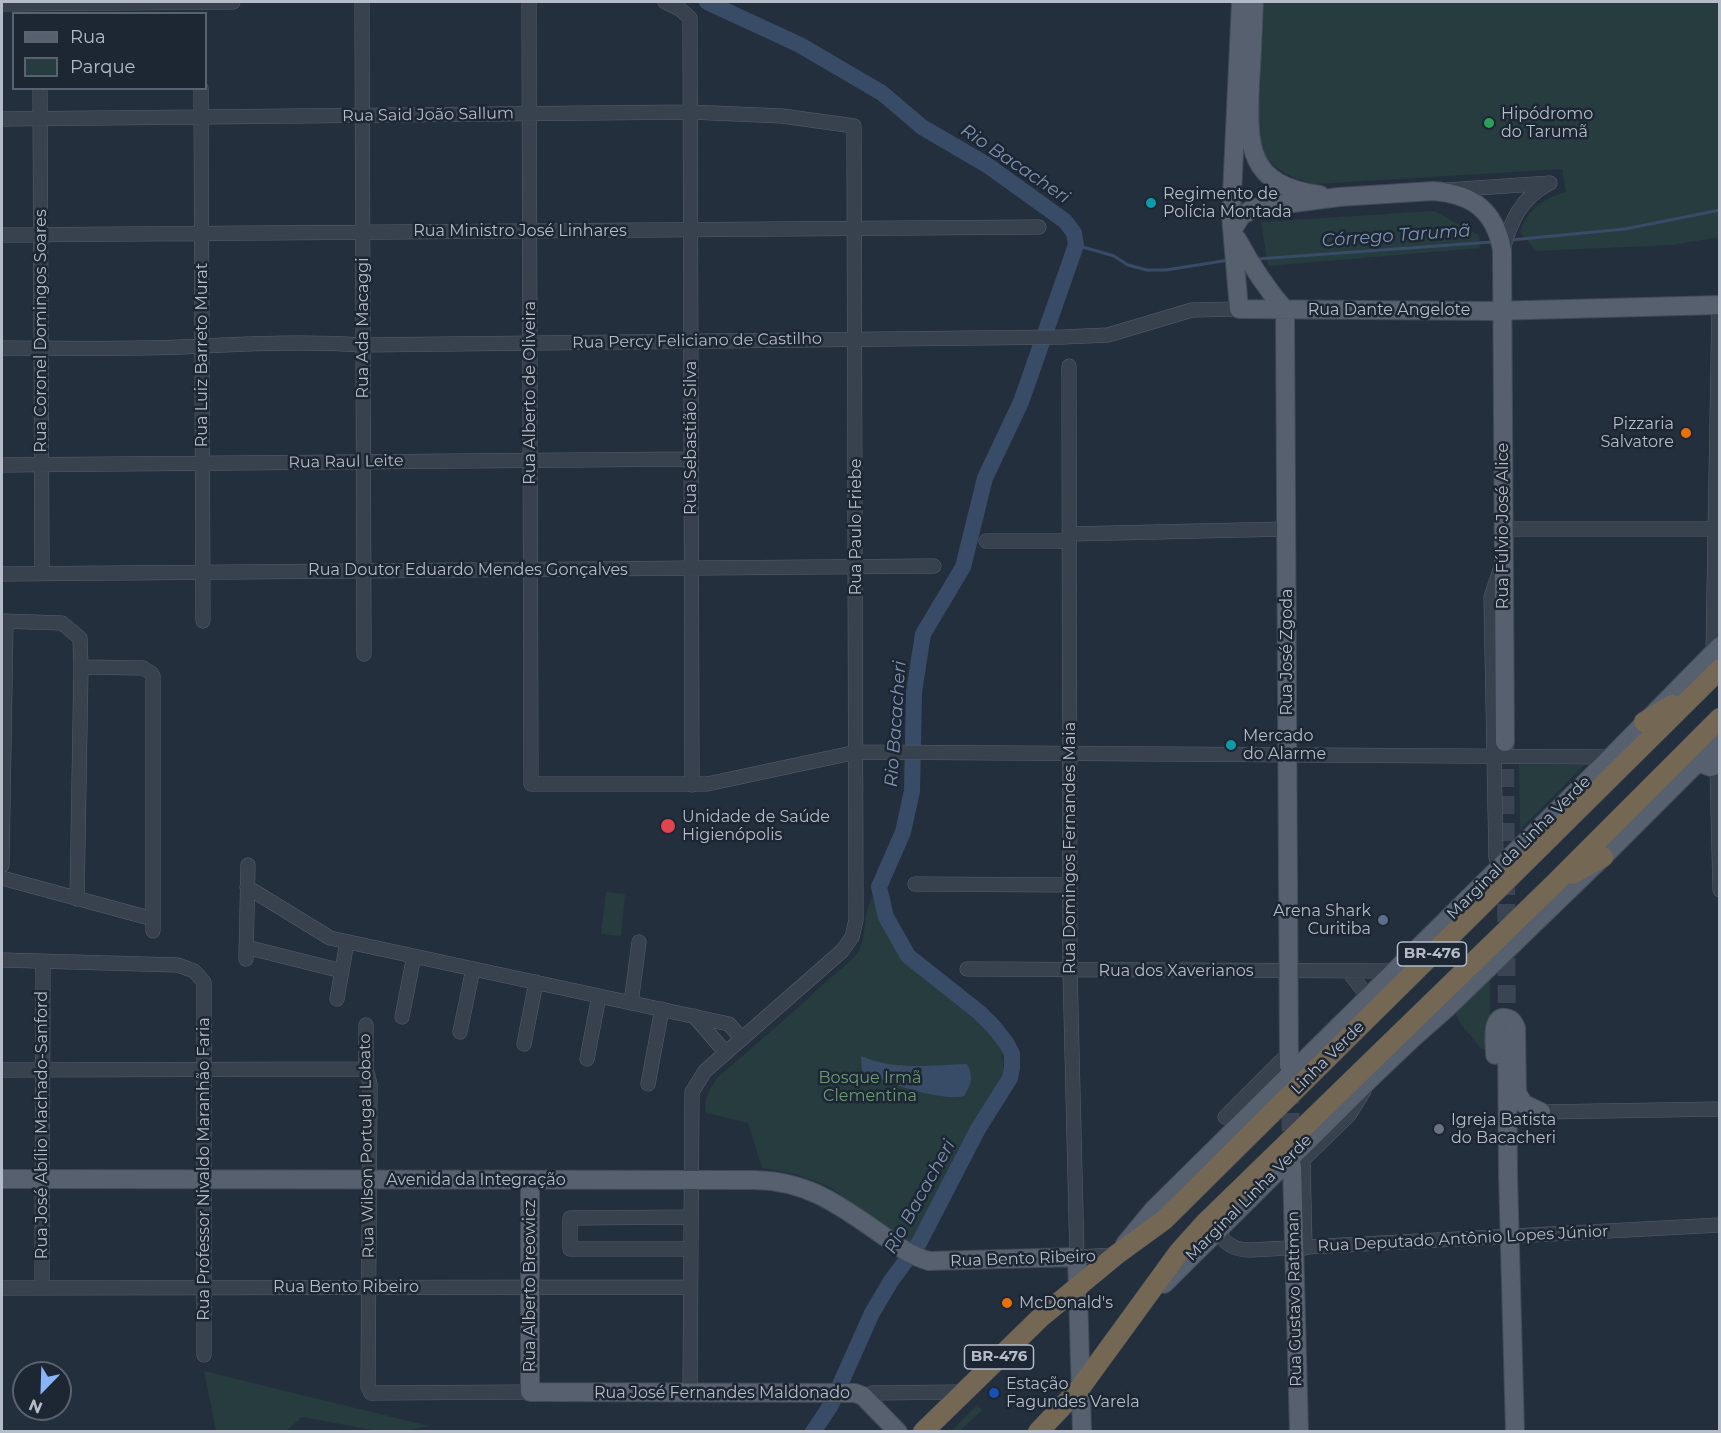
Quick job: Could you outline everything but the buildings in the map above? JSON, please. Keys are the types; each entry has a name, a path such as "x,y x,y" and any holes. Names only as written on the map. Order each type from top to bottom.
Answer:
{"highway":[{"name":"Linha Verde","path":"923,1431 1025,1332 1078,1285 1164,1220 1700,688 1717,656"},
{"path":"1644,722 1700,688"},
{"name":"Linha Verde","path":"1038,1431 1080,1389 1179,1252 1205,1223 1554,884 1719,718"},
{"path":"1554,884 1603,857"}],"main road":[{"path":"1240,2 1232,202 1239,250 1270,293 1285,309"},
{"path":"1254,2 1248,128 1252,149 1262,168 1279,184 1308,193 1339,197"},
{"path":"1239,309 1241,216 1254,208 1339,197 1433,191 1458,195 1476,204 1491,218 1503,240"},
{"name":"Rua Fúlvio José Alice","path":"1503,240 1504,752"},
{"name":"Rua Dante Angelote","path":"1239,309 1503,311 1719,305"},
{"name":"Rua José Zgoda","path":"1285,309 1289,1059"},
{"name":"Marginal da Linha Verde","path":"1116,1255 1153,1210 1611,758 1644,722 1717,656"},
{"path":"1371,1078 1603,857 1719,740"},
{"path":"1697,762 1706,767 1718,765"},
{"path":"1508,1174 1497,1151 1495,1027 1497,1021 1502,1018 1508,1018 1516,1028 1519,1099 1529,1107 1541,1112"},
{"path":"1507,1036 1515,1431"},
{"name":"Marginal Linha Verde","path":"1129,1320 1218,1228 1371,1078"},
{"path":"1508,1174 1515,1153 1517,1124 1523,1116 1541,1112"},
{"name":"Rua Gustavo Rattman","path":"1292,1166 1299,1248 1299,1431"},
{"name":"Avenida da Integração","path":"2,1179 770,1180 807,1188 833,1202 903,1249 929,1261"},
{"name":"Rua Alberto Breowicz","path":"530,1180 530,1392"},
{"name":"Rua Bento Ribeiro","path":"929,1261 1077,1257"},
{"name":"Rua Domingos Fernandes Maia","path":"1077,1257 1082,1431"},
{"name":"Rua José Fernandes Maldonado","path":"530,1392 855,1393 863,1396 898,1431"}],"street":[{"path":"2,4 40,6 233,2"},
{"name":"Rua Ada Macaggi","path":"362,2 364,654"},
{"name":"Rua Alberto de Oliveira","path":"529,2 531,784 692,785"},
{"name":"Rua Sebastião Silva","path":"665,2 680,9 690,18 692,785"},
{"name":"Rua Coronel Domingos Soares","path":"40,90 42,573"},
{"name":"Rua Luiz Barreto Murat","path":"201,90 203,621"},
{"name":"Rua Said João Sallum","path":"2,119 690,112 782,116 854,126"},
{"name":"Rua Paulo Friebe","path":"742,1039 842,951 855,928 857,752 854,126"},
{"path":"1433,191 1550,183 1539,189 1522,204 1503,240"},
{"name":"Rua Ministro José Linhares","path":"2,235 1039,227"},
{"path":"1717,656 1719,305"},
{"name":"Rua Dante Angelote","path":"1032,338 1121,332 1178,312 1239,309"},
{"name":"Rua Percy Feliciano de Castilho","path":"2,348 202,346 239,350 318,350 363,345 1032,338"},
{"name":"Rua Domingos Fernandes Maia","path":"1069,366 1070,970 1077,1257"},
{"name":"Rua Raul Leite","path":"2,465 691,459"},
{"path":"986,541 1286,529"},
{"path":"1503,529 1717,529"},
{"name":"Rua Doutor Eduardo Mendes Gonçalves","path":"2,574 934,566"},
{"path":"2,865 4,626 76,633 81,642 77,899"},
{"path":"2,878 77,899 153,925 153,676 143,668 81,667"},
{"path":"692,785 720,782 857,752 1287,755 1504,752 1611,758"},
{"path":"1496,858 1504,752"},
{"path":"1718,765 1719,890"},
{"path":"248,865 246,953 342,971"},
{"path":"915,884 1070,885"},
{"path":"247,887 330,938 729,1024 742,1039 705,1071 692,1092 690,1392"},
{"path":"337,999 347,942"},
{"path":"631,1003 639,942"},
{"path":"402,1017 414,956"},
{"path":"2,960 43,963"},
{"name":"Rua Professor Nivaldo Maranhão Faria","path":"43,963 178,965 194,971 204,982 204,1355"},
{"name":"Rua José Abílio Machado-Sanford","path":"42,1287 43,963"},
{"path":"460,1032 473,969"},
{"name":"Rua dos Xaverianos","path":"966,969 1394,971"},
{"path":"1349,972 1368,997"},
{"path":"524,1044 536,982"},
{"path":"587,1059 599,996"},
{"path":"648,1084 662,1010"},
{"path":"693,1016 726,1053"},
{"name":"Rua Wilson Portugal Lobato","path":"366,1025 366,1069 370,1084 368,1388 371,1394 530,1392"},
{"path":"1225,1117 1289,1059"},
{"path":"2,1070 366,1069"},
{"path":"1299,1248 1303,1160 1349,1115 1371,1078"},
{"path":"1541,1112 1719,1109"},
{"path":"690,1217 570,1218 570,1249 690,1249"},
{"name":"Rua Deputado Antônio Lopes Júnior","path":"1218,1228 1223,1240 1236,1248 1250,1250 1719,1225"},
{"name":"Rua Bento Ribeiro","path":"1077,1257 1116,1255"},
{"name":"Rua Bento Ribeiro","path":"2,1288 690,1287"},
{"path":"872,1393 962,1392"}],"green space":[{"name":"Hipódromo do Tarumã","path":"1264,2 1719,2 1719,237 1672,245 1536,251 1520,232 1532,210 1544,201 1566,192 1562,169 1315,184 1285,173 1267,158 1258,131"},
{"path":"1434,211 1479,235 1480,248 1268,266 1261,222"},
{"path":"1519,764 1584,765 1520,830"},
{"path":"606,892 625,894 621,936 601,934"},
{"name":"Bosque Irmã Clementina","path":"879,892 885,918 907,957 973,1015 1001,1045 1004,1073 970,1127 910,1245 830,1187 796,1174 762,1168 748,1123 706,1113 705,1108 708,1094 718,1077 856,954 862,943 870,902"},
{"path":"1490,973 1490,1049 1481,1049 1461,1024 1455,1008"},
{"path":"204,1371 429,1426 406,1431 378,1431 302,1417 286,1431 216,1431"},
{"path":"977,1405 982,1410 960,1431 951,1431"}],"water":[{"path":"861,1056 887,1064 900,1065 967,1064 971,1076 970,1084 964,1096 927,1094 862,1071"}],"waterway":[{"name":"Rio Bacacheri","path":"707,2 800,45 882,93 922,127 987,165 1065,221 1074,233 1076,245 1021,402 985,478 963,567 923,634 914,692 912,791 903,832 879,887 886,917 908,956 980,1013 1007,1044 1012,1054 1010,1078 978,1129 919,1243 891,1281 872,1313 831,1405 813,1432"},
{"name":"Córrego Tarumã","path":"1511,240 1625,229 1720,210"},
{"name":"Córrego Tarumã","path":"1257,259 1492,242"},
{"name":"Córrego Tarumã","path":"1076,245 1114,256 1128,265 1147,270 1166,270 1229,260"}],"tunnel":[{"path":"1505,742 1507,1034"},
{"path":"1290,1086 1291,1149"}],"place":[{"name":"Hipódromo do Tarumã","path":"1489,123"},
{"name":"Regimento de Polícia Montada","path":"1151,203"},
{"name":"Pizzaria Salvatore","path":"1686,433"},
{"name":"Mercado do Alarme","path":"1231,745"},
{"name":"Unidade de Saúde Higienópolis","path":"668,826"},
{"name":"Arena Shark Curitiba","path":"1383,920"},
{"name":"Igreja Batista do Bacacheri","path":"1439,1129"},
{"name":"McDonald's","path":"1007,1303"},
{"name":"Estação Fagundes Varela","path":"994,1393"}]}
